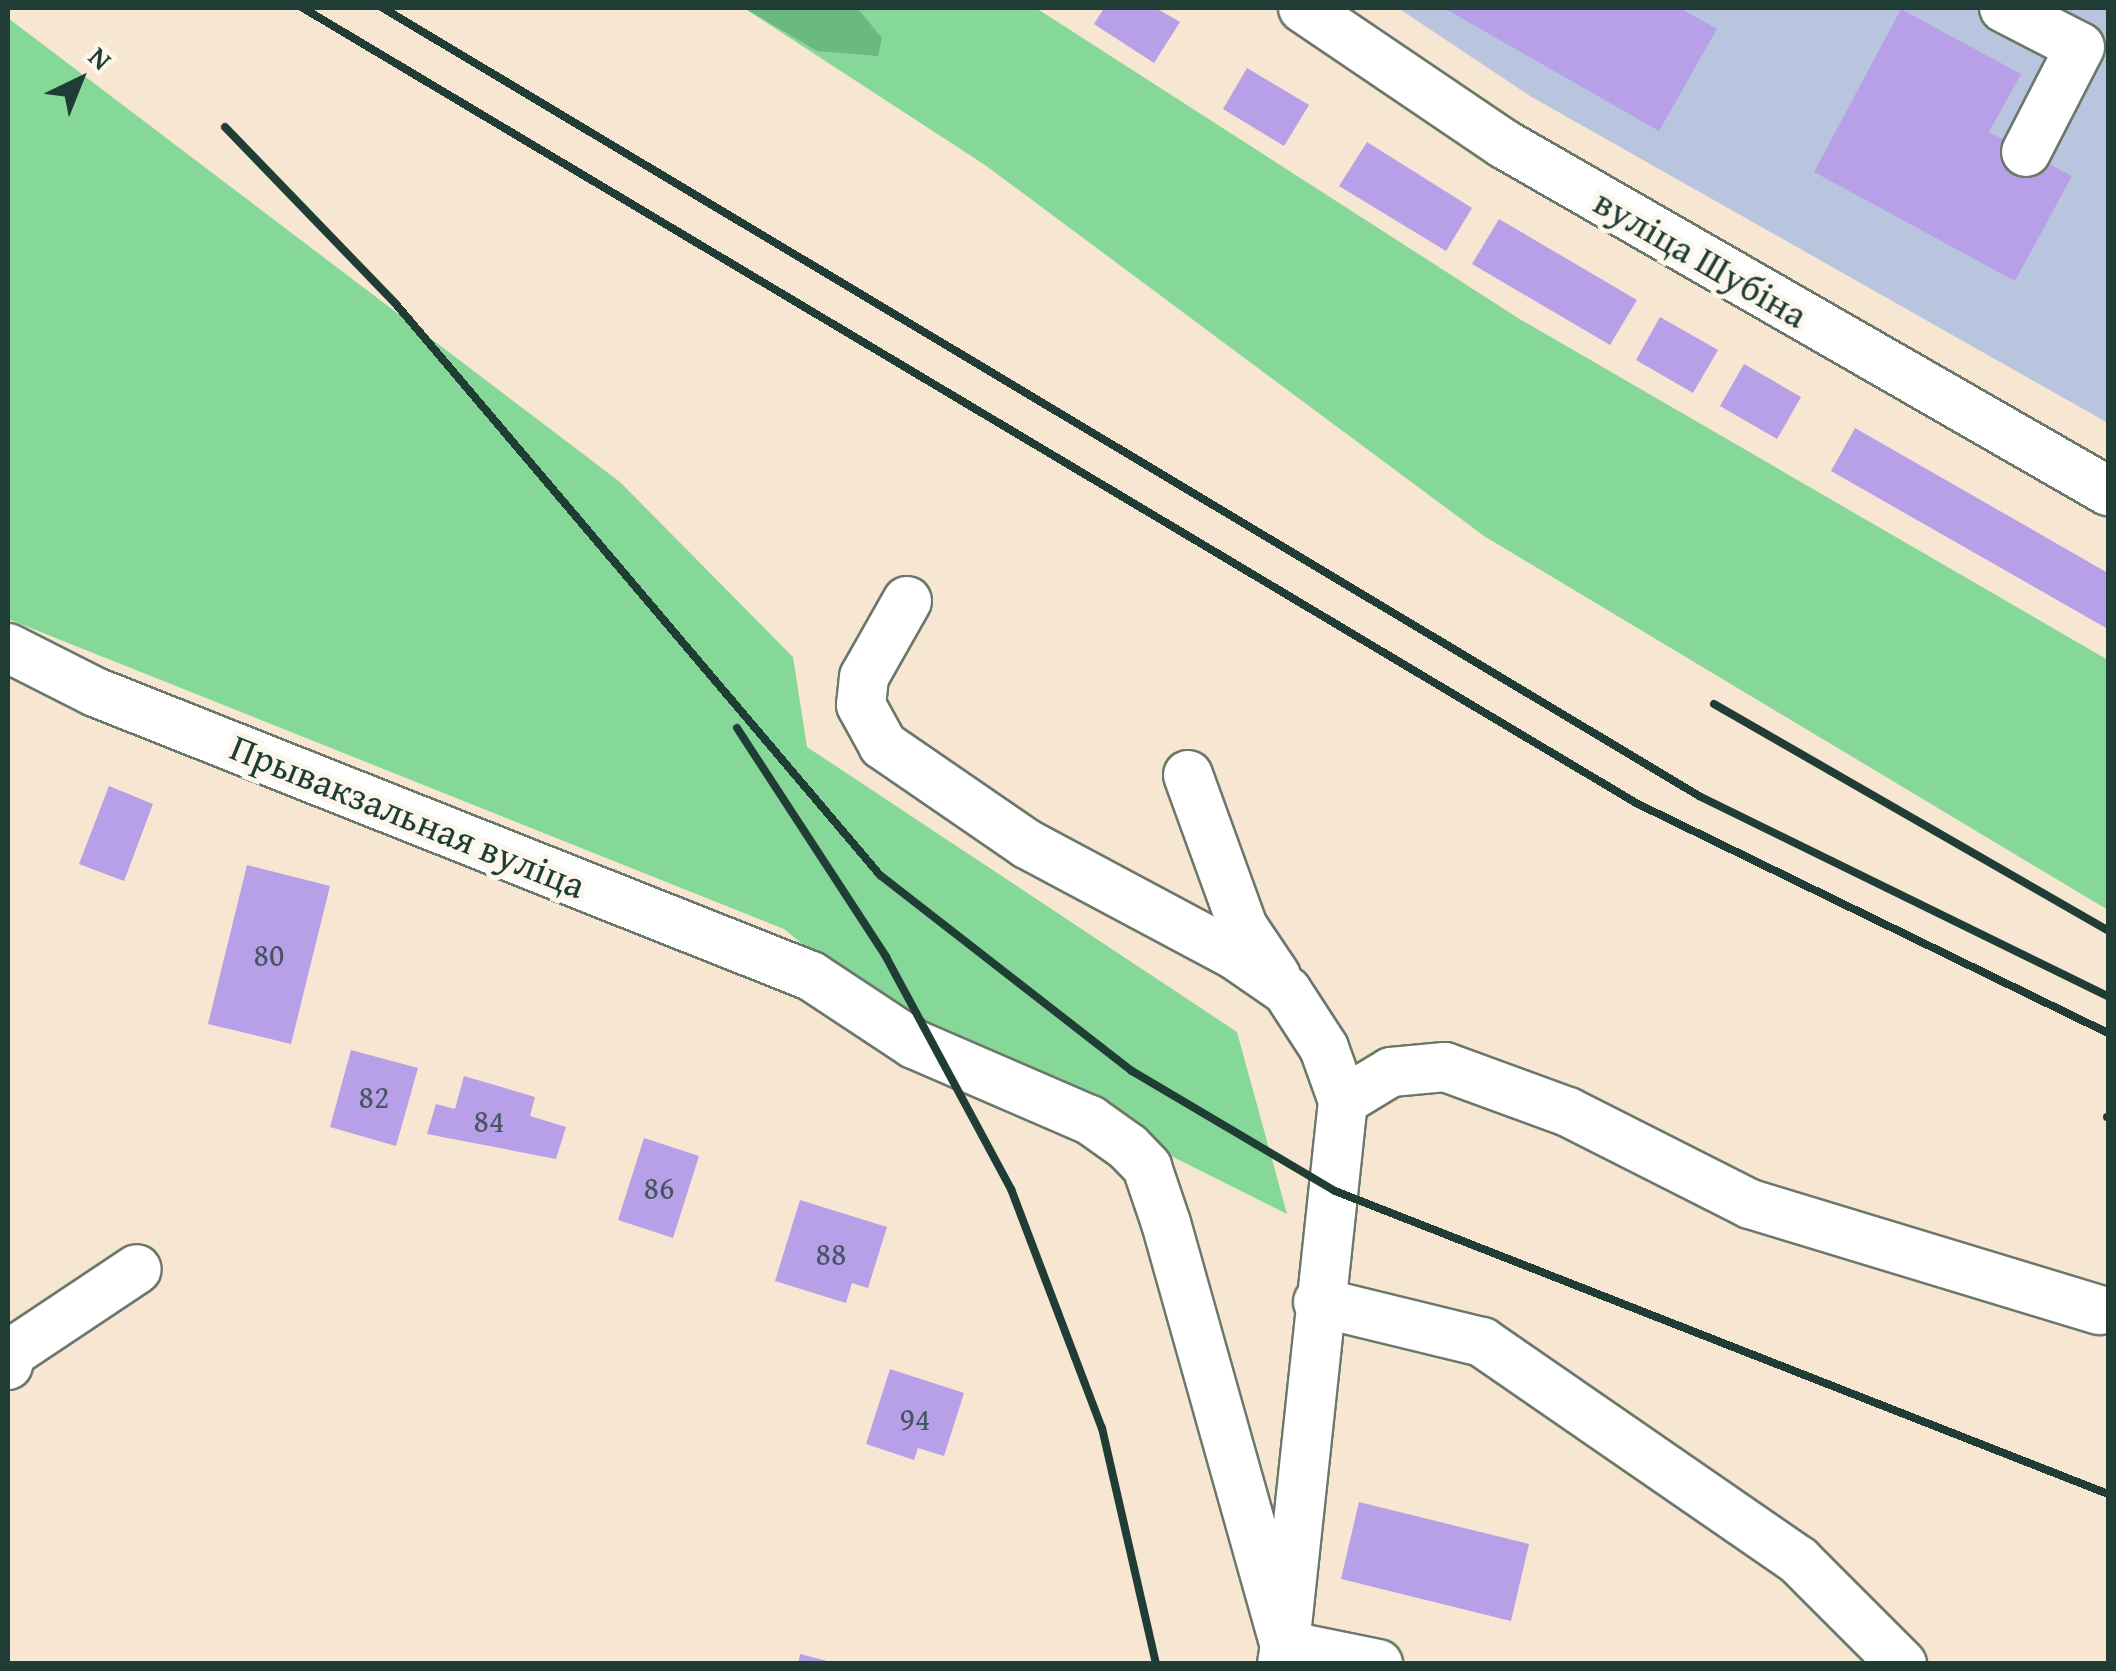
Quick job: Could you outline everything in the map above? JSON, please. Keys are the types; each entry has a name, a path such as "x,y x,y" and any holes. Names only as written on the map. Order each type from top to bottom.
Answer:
{"street":[{"path":"2004,8 2080,47 2026,152"},
{"name":"вуліца Шубіна","path":"1309,9 1504,144 2108,491"},
{"path":"907,600 864,677 861,705 883,744 1027,844 1287,991"},
{"name":"Прывакзальная вуліца","path":"8,648 95,692 811,976 914,1044 1090,1120 1146,1167 1284,1654"},
{"path":"1188,775 1243,927 1324,1048 1344,1101 1318,1302 1284,1654 1378,1664"},
{"path":"1344,1101 1392,1072 1445,1067 1568,1112 1750,1204 2099,1310"},
{"path":"8,1365 11,1353 137,1270"},
{"path":"1318,1302 1482,1342 1798,1560 1902,1664"}],"shaded area":[{"path":"1398,8 2108,8 2108,423 1530,96"}],"green space":[{"path":"744,8 1036,8 1518,318 2108,660 2108,910 1484,536 985,165"},
{"path":"744,8 859,10 882,38 878,56 817,51"},
{"path":"8,18 620,482 793,657 807,747 1237,1032 1287,1214 890,1015 784,929 8,619"}],"building":[{"path":"1104,8 1156,8 1180,22 1154,63 1094,24"},
{"path":"1444,8 1680,8 1717,29 1659,131"},
{"path":"1901,9 2021,74 1989,132 2072,176 2015,281 1814,172"},
{"path":"1247,68 1309,105 1284,146 1223,109"},
{"path":"1367,142 1472,208 1446,251 1339,186"},
{"path":"1499,219 1637,300 1610,345 1472,264"},
{"path":"1660,317 1718,350 1693,393 1636,360"},
{"path":"1744,364 1801,397 1777,439 1720,406"},
{"path":"1855,428 2108,573 2108,629 1831,471"},
{"path":"109,786 153,804 124,881 79,864"},
{"path":"247,865 330,886 291,1044 208,1024"},
{"path":"351,1050 418,1068 396,1146 330,1127"},
{"path":"464,1076 535,1097 530,1116 566,1127 556,1159 427,1134 436,1104 455,1109"},
{"path":"644,1138 699,1156 673,1238 618,1220"},
{"path":"800,1200 887,1227 868,1288 852,1283 846,1303 775,1281"},
{"path":"890,1369 964,1393 944,1456 918,1448 914,1460 866,1444"},
{"path":"1359,1502 1529,1544 1511,1621 1341,1579"},
{"path":"800,1654 831,1662 831,1664 798,1664"}],"railway":[{"path":"303,8 1636,803 2108,1033"},
{"path":"383,8 1699,796 2108,996"},
{"path":"225,127 395,303 880,875 1132,1071 1335,1191 2108,1494"},
{"path":"1714,704 2108,931"},
{"path":"737,728 886,957 1011,1189 1102,1428 1156,1664"}]}
